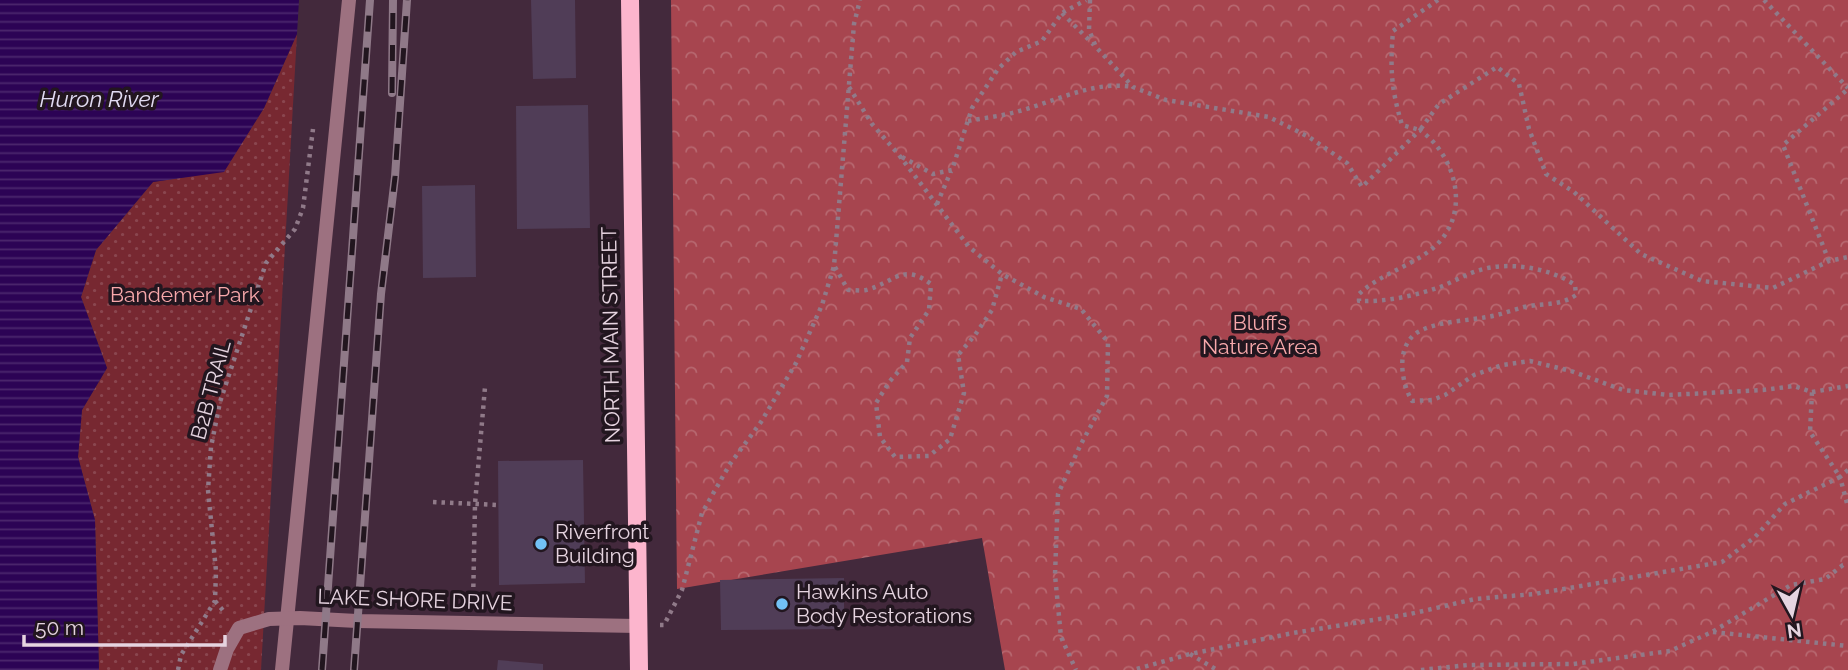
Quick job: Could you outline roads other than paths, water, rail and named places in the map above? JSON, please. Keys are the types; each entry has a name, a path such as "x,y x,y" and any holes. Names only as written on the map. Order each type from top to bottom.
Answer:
{"main road":[{"name":"NORTH MAIN STREET","path":"630,0 639,670"}],"street":[{"path":"282,670 349,0"},
{"name":"LAKE SHORE DRIVE","path":"220,670 227,649 239,628 269,619 638,626"}],"water":[{"name":"Huron River","path":"0,0 299,0 297,34 264,108 224,172 153,182 96,250 81,297 107,368 82,410 78,457 95,520 99,670 0,670"}],"railway":[{"path":"322,670 370,0"},
{"path":"392,93 393,0"},
{"path":"354,670 381,294 395,177 407,0"}],"place":[{"name":"Riverfront Building","path":"541,544"},
{"name":"Hawkins Auto Body Restorations","path":"782,604"}],"park label":[{"name":"Bandemer Park","path":"185,295"},
{"name":"Bluffs Nature Area","path":"1260,335"}]}
